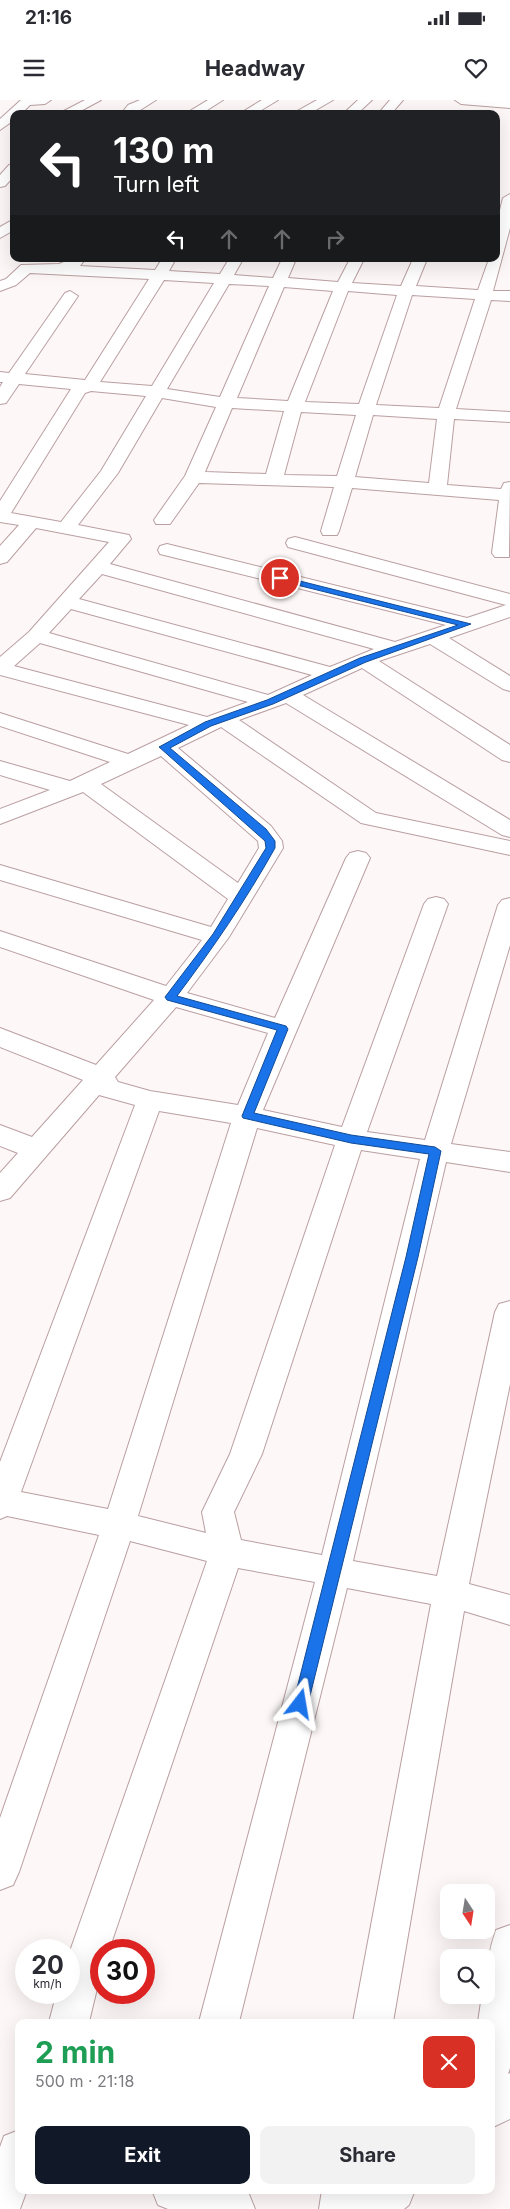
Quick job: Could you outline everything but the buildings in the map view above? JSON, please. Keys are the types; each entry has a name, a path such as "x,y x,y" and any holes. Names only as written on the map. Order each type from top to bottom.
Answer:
{"street":[{"path":"17,110 27,101 45,100"},
{"path":"73,110 94,100"},
{"path":"130,110 150,100"},
{"path":"198,110 217,100"},
{"path":"253,110 272,100"},
{"path":"306,110 327,100"},
{"path":"355,110 366,100"},
{"path":"388,110 397,100"},
{"path":"461,100 510,104"},
{"path":"468,110 490,102"},
{"path":"0,126 10,117"},
{"path":"0,185 10,173"},
{"path":"503,237 510,198"},
{"path":"0,234 10,226"},
{"path":"61,269 78,262"},
{"path":"0,669 36,636 68,602 122,539 0,516 79,390 90,385 168,262"},
{"path":"66,528 109,473 234,262"},
{"path":"163,520 194,477 288,262"},
{"path":"274,479 294,407 356,262"},
{"path":"330,531 364,410 405,292 419,262"},
{"path":"438,488 446,414 495,262"},
{"path":"0,299 7,278 31,264 61,269 280,281 405,292 510,296"},
{"path":"0,399 6,377 70,296"},
{"path":"6,377 157,392 226,403 510,418"},
{"path":"194,477 345,482 509,492 502,553"},
{"path":"0,558 32,522"},
{"path":"294,543 510,600"},
{"path":"167,550 467,624"},
{"path":"99,567 396,649"},
{"path":"68,602 330,674"},
{"path":"0,817 78,786 216,722 278,698 363,660 510,610"},
{"path":"36,636 278,698 510,830"},
{"path":"432,636 510,685"},
{"path":"363,660 510,755"},
{"path":"0,669 216,722 369,818 510,848"},
{"path":"0,719 129,761"},
{"path":"0,1191 171,997 216,937 242,898 271,848 270,841 263,832 164,747"},
{"path":"0,768 78,786 242,898"},
{"path":"0,1872 120,1525 247,1116 358,858"},
{"path":"0,872 216,937"},
{"path":"70,2019 80,1977 228,1552 218,1512 246,1454 351,1139 436,904"},
{"path":"220,2019 334,1572 416,1238 435,1151 510,905"},
{"path":"0,939 171,997 283,1029"},
{"path":"0,1037 102,1077 109,1089 150,1100 247,1116 351,1139 510,1162"},
{"path":"150,1100 0,1502 120,1525 228,1552 450,1593 510,1610"},
{"path":"0,1135 38,1150"},
{"path":"374,2019 450,1593 510,1312"},
{"path":"495,2040 510,1944"},
{"path":"495,2105 510,2093"},
{"path":"0,2146 15,2151"},
{"path":"0,2207 15,2164"},
{"path":"187,2194 234,2209"},
{"path":"340,2209 342,2194"},
{"path":"372,2209 389,2194"}],"route":[{"path":"280,578 467,624 363,660 270,702 224,720 208,724 164,747 263,832 270,841 271,848 242,898 216,937 171,997 283,1029 247,1116 351,1139 435,1151 412,1257 300,1704"}]}
